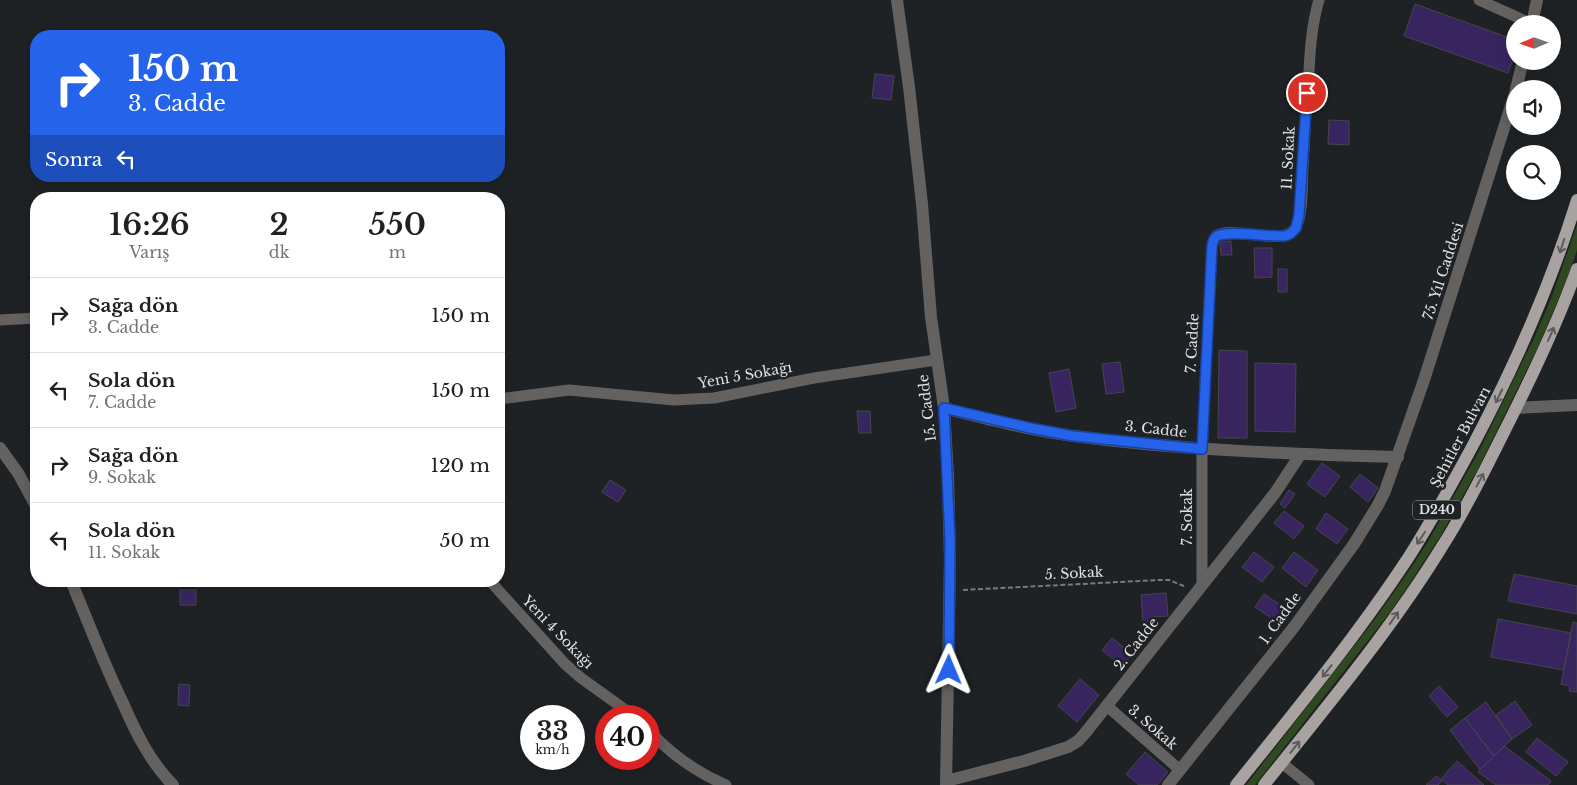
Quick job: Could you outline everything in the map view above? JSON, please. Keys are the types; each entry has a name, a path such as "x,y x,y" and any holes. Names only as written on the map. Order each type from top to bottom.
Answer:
{"main road":[{"name":"Şehitler Bulvarı","path":"1236,785 1349,642 1403,565 1432,519 1490,413 1527,336 1555,266 1577,200"},
{"name":"D240","path":"1264,785 1385,630 1438,552 1480,480 1516,408 1557,322 1577,269"}],"street":[{"name":"15. Cadde","path":"897,0 922,204 936,360 944,408 950,591 946,783"},
{"name":"11. Sokak","path":"1214,238 1218,235 1231,234 1285,236 1296,228 1301,200 1313,26 1319,0"},
{"path":"1479,0 1512,15"},
{"path":"1534,15 1537,0"},
{"name":"75. Yıl Caddesi","path":"1398,457 1506,121"},
{"name":"7. Cadde","path":"1202,449 1212,246 1214,238"},
{"path":"0,320 30,318"},
{"name":"Yeni 5 Sokağı","path":"505,398 569,390 643,398 701,400 842,373 936,360"},
{"path":"1516,408 1577,405"},
{"name":"3. Cadde","path":"944,408 1073,436 1202,449 1300,455 1398,457"},
{"path":"0,448 18,473 30,495"},
{"name":"7. Sokak","path":"1199,589 1202,449"},
{"name":"2. Cadde","path":"946,783 1068,747 1078,741 1275,493 1300,455"},
{"name":"1. Cadde","path":"1168,785 1270,657 1354,544 1385,491 1398,457"},
{"path":"73,587 108,671 134,727 150,756 173,785"},
{"name":"Yeni 4 Sokağı","path":"495,587 565,664 580,678 618,705"},
{"name":"3. Sokak","path":"1107,706 1180,770"},
{"path":"660,744 692,769 726,785"},
{"path":"1282,763 1309,785"}],"path":[{"name":"5. Sokak","path":"950,591 1159,580 1199,589"}],"green space":[{"path":"1577,225 1577,250 1567,279 1538,347 1478,469 1441,535 1391,611 1255,785 1246,785 1372,623 1429,540 1478,453 1535,336 1551,299"}],"building":[{"path":"1415,4 1506,37 1506,70 1509,70 1508,73 1404,36"},
{"path":"875,74 894,76 891,100 872,98"},
{"path":"1329,120 1349,121 1349,145 1328,144"},
{"path":"1231,241 1232,255 1221,255 1220,242"},
{"path":"1254,248 1272,248 1272,277 1255,278"},
{"path":"1278,269 1287,269 1287,292 1278,292"},
{"path":"1219,350 1247,351 1247,438 1218,438"},
{"path":"1120,362 1124,392 1106,394 1102,364"},
{"path":"1255,363 1296,364 1295,432 1255,431"},
{"path":"1069,369 1076,408 1056,412 1049,373"},
{"path":"857,411 870,411 871,433 859,433"},
{"path":"1322,463 1340,476 1325,497 1307,484"},
{"path":"1360,474 1378,488 1368,502 1350,487"},
{"path":"610,480 626,490 618,502 602,492"},
{"path":"1289,490 1295,494 1285,508 1280,504"},
{"path":"1284,511 1304,526 1294,539 1274,523"},
{"path":"1326,513 1348,529 1337,544 1316,529"},
{"path":"1254,552 1274,567 1262,582 1242,567"},
{"path":"1294,552 1318,570 1306,587 1282,568"},
{"path":"1514,574 1577,586 1577,614 1508,601"},
{"path":"180,590 196,590 196,605 180,605"},
{"path":"1166,593 1168,616 1152,617 1153,623 1143,623 1141,595"},
{"path":"1264,594 1286,609 1277,622 1255,607"},
{"path":"1498,619 1571,633 1564,670 1491,657"},
{"path":"1573,622 1577,623 1577,692 1569,691 1570,686 1561,684"},
{"path":"1112,638 1132,654 1122,667 1102,650"},
{"path":"1080,679 1099,695 1077,722 1058,706"},
{"path":"179,684 190,685 189,706 178,705"},
{"path":"1439,686 1458,707 1447,717 1429,696"},
{"path":"1515,701 1532,725 1512,739 1496,715"},
{"path":"1486,702 1512,739 1494,756 1465,718"},
{"path":"1465,718 1494,756 1480,770 1450,730"},
{"path":"1537,738 1568,762 1556,776 1526,752"},
{"path":"1504,746 1551,781 1548,785 1496,785 1478,772"},
{"path":"1145,752 1168,772 1157,785 1139,785 1126,774"},
{"path":"1457,761 1484,785 1448,785 1441,779"},
{"path":"1436,776 1442,781 1438,785 1426,785"}],"route":[{"path":"949,670 950,540 944,408 1073,436 1202,449 1212,246 1214,238 1218,235 1231,234 1285,236 1296,228 1301,200 1307,93"}]}
